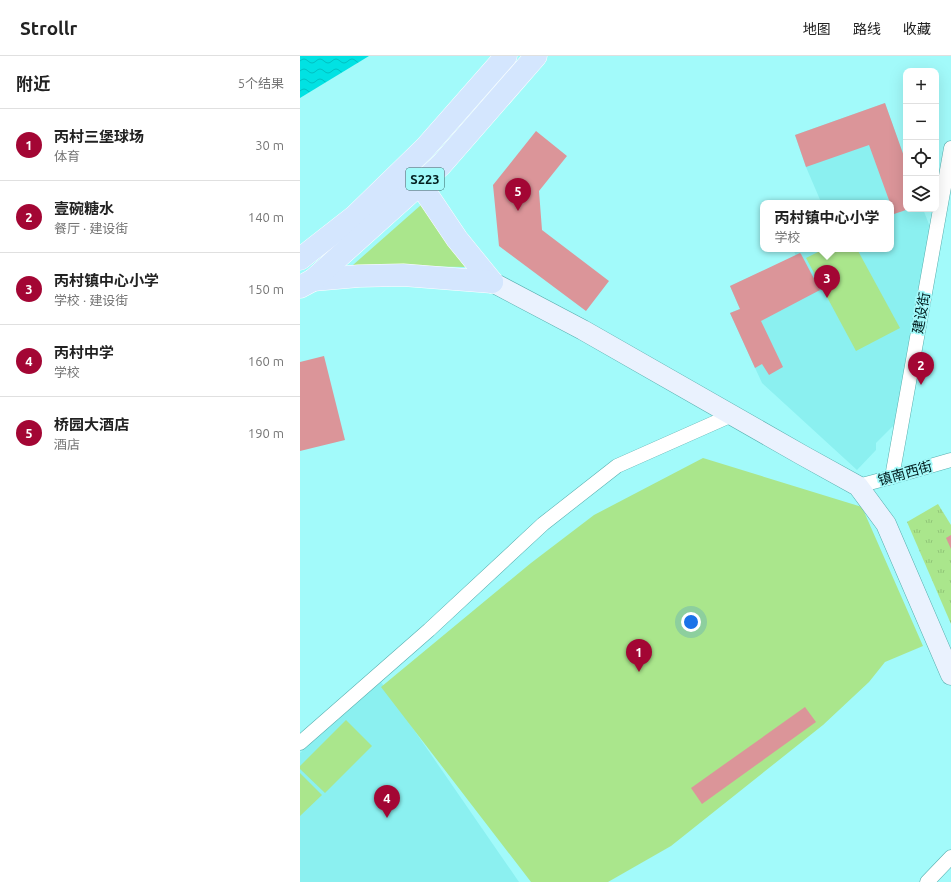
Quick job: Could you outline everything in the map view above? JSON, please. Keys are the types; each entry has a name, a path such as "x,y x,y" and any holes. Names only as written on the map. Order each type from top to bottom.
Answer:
{"main road":[{"name":"S223","path":"300,259 355,216 425,148 506,56"},
{"name":"S223","path":"306,284 441,165 536,56"},
{"path":"450,119 468,134"},
{"path":"420,184 457,239 492,282"},
{"path":"306,284 359,276 403,276 492,282"}],"street":[{"name":"建设街","path":"892,478 951,148"},
{"path":"492,282 583,330 732,416 858,486 886,524 951,675"},
{"path":"300,743 429,630 542,524 618,466 732,416"},
{"name":"镇南西街","path":"858,486 892,478 951,460"},
{"path":"927,882 951,857"}],"shaded area":[{"path":"885,103 903,154 903,212 924,212 932,232 896,423 876,443 876,450 857,470 762,383 730,313 740,309 730,286 796,256 794,252 894,252 894,200 820,200 806,167 795,135"},
{"path":"381,682 519,882 300,882 300,753"}],"green space":[{"path":"421,205 465,267 353,265"},
{"path":"818,252 859,252 900,328 856,351 806,258"},
{"path":"703,458 862,507 923,646 885,662 869,682 823,725 671,846 608,882 531,882 381,687 531,563 594,515"},
{"path":"938,504 951,525 951,624 907,522"},
{"path":"346,720 372,746 325,793 300,769 300,766"},
{"path":"300,773 322,795 300,816"}],"water":[{"path":"300,56 369,56 300,98"}],"building":[{"path":"885,103 903,154 903,211 894,214 894,200 889,200 869,145 806,167 795,135"},
{"path":"536,131 567,156 539,191 542,230 609,281 586,311 499,246 493,185"},
{"path":"800,253 820,290 761,321 783,367 769,375 762,364 755,368 730,313 740,309 730,286"},
{"path":"324,356 345,440 300,451 300,362"},
{"path":"951,535 951,549 946,538"},
{"path":"805,707 816,722 702,804 691,788"}],"place":[{"name":"桥园大酒店","path":"518,211"},
{"name":"丙村镇中心小学","path":"827,298"},
{"name":"壹碗糖水","path":"921,385"},
{"name":"丙村三堡球场","path":"639,672"},
{"name":"丙村中学","path":"387,818"}]}
